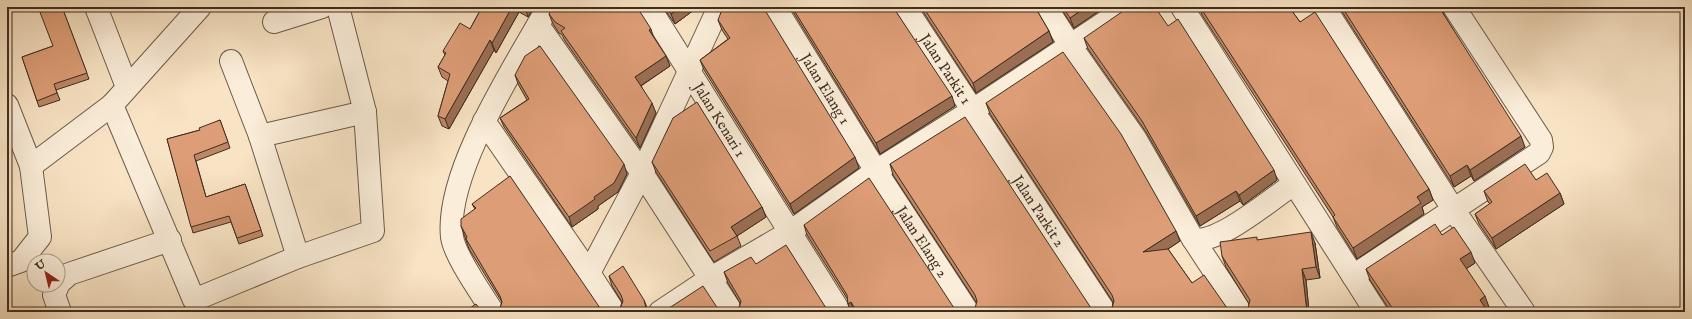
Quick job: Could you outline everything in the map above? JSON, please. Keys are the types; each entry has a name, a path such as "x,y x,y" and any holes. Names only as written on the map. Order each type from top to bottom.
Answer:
{"street":[{"path":"96,7 127,88"},
{"path":"31,166 112,105 200,7"},
{"path":"274,22 322,7"},
{"path":"112,105 170,240 196,306 298,257 373,231 365,112 338,7"},
{"name":"Jalan Kenari 1","path":"649,7 840,312"},
{"path":"589,273 642,173 718,7"},
{"name":"Jalan Elang 1","path":"775,7 876,171"},
{"name":"Jalan Parkit 1","path":"905,7 973,110"},
{"path":"1046,7 1070,45 1135,138 1193,240 1241,312"},
{"path":"660,312 711,278 790,232 876,171 973,110 1128,7"},
{"path":"1182,7 1353,276 1367,309"},
{"path":"1324,7 1453,209 1524,312"},
{"path":"1353,276 1453,209 1532,159 1539,153 1542,147 1541,140 1454,7"},
{"path":"493,312 462,261 452,239 452,212 458,186 484,121 543,16 732,312"},
{"path":"231,61 260,136 298,257"},
{"path":"7,105 31,166 40,237 21,261 7,266"},
{"name":"Jalan Parkit 2","path":"973,110 1105,312"},
{"path":"260,136 365,112"},
{"path":"484,121 589,273 614,312"},
{"name":"Jalan Elang 2","path":"876,171 968,312"},
{"path":"1193,240 1201,241 1223,233 1294,184"},
{"path":"60,312 54,295 59,284 69,274 170,240"}],"building":[{"path":"38,7 62,7 87,73 54,84 57,93 37,101 22,57 53,46"},
{"path":"482,7 512,7 492,43 490,40 445,119 438,116 450,74 438,67 446,53 443,51 460,23 470,29"},
{"path":"552,7 637,7 651,29 649,30 666,56 635,77 652,103 636,138 561,31 565,28 555,22 549,14"},
{"path":"666,7 681,7 671,14"},
{"path":"723,7 763,7 855,157 790,204 700,60 730,38 718,20"},
{"path":"792,7 893,7 952,96 876,143"},
{"path":"923,7 1035,7 1049,31 973,83"},
{"path":"1063,7 1086,7 1070,18"},
{"path":"1129,7 1155,7 1168,26 1178,19 1274,170 1239,195 1236,191 1196,216 1142,121 1084,38"},
{"path":"1200,7 1289,7 1300,22 1315,12 1429,189 1417,197 1421,203 1353,248 1333,217 1335,215"},
{"path":"1342,7 1439,7 1521,136 1470,170 1467,165 1450,176"},
{"path":"540,46 624,164 614,183 594,197 595,199 569,217 500,118 529,99 515,75 525,56"},
{"path":"1063,52 1121,134 1176,231 1143,252 1168,249 1192,283 1204,275 1231,312 1108,312 1112,308 1114,301 1112,295 986,103"},
{"path":"697,102 762,207 731,227 737,236 710,251 652,162 673,118"},
{"path":"965,117 1095,312 971,312 975,308 977,301 975,295 890,164"},
{"path":"220,120 228,142 194,155 206,197 245,184 261,230 237,238 229,216 191,227 167,139 200,130 199,128"},
{"path":"1525,164 1536,180 1547,173 1560,193 1492,238 1475,214 1492,202 1484,191"},
{"path":"510,176 600,308 595,312 497,312 502,302 500,296 466,239 467,237 461,226 461,219 476,208 472,204"},
{"path":"869,178 958,312 857,312 851,302 848,304 847,295 804,225"},
{"path":"1435,224 1442,235 1454,227 1471,252 1460,259 1485,296 1480,300 1488,312 1395,312 1366,269"},
{"path":"1311,232 1316,267 1302,269 1307,312 1244,312 1248,308 1250,300 1222,256 1220,242 1257,237 1257,240"},
{"path":"786,245 826,308 832,312 735,312 739,308 741,301 724,272 751,257 756,264"},
{"path":"623,266 644,300 646,308 650,312 622,312 620,309 623,301 621,295 609,276"},
{"path":"703,286 718,309 722,312 663,312"},
{"path":"476,304 482,312 464,312"}]}
